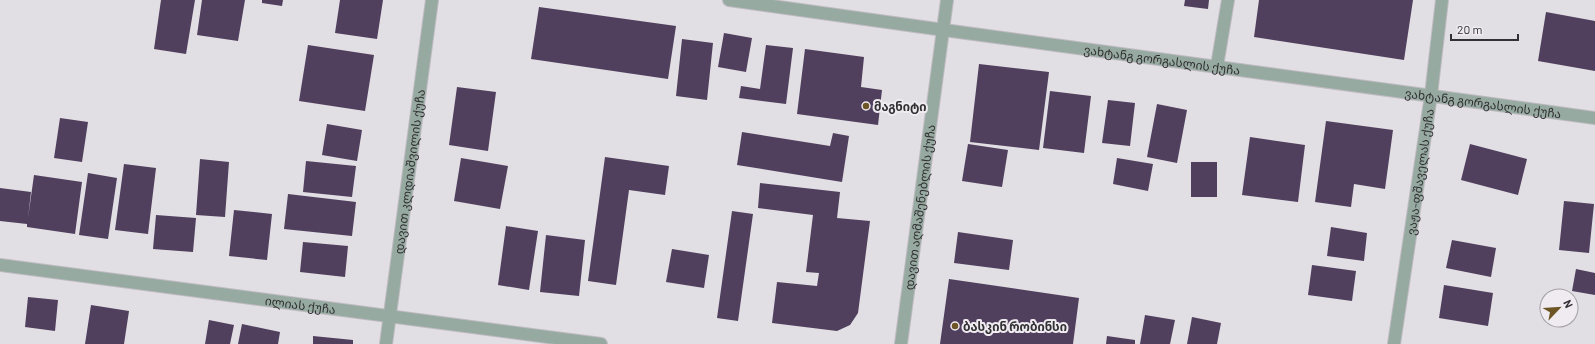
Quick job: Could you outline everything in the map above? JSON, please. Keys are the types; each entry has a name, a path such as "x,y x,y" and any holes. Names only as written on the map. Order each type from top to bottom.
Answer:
{"street":[{"name":"დავით კლდიაშვილის ქუჩა","path":"386,344 432,0"},
{"name":"ვახტანგ გორგასლის ქუჩა","path":"729,0 1595,118"},
{"name":"დავით აღმაშენებლის ქუჩა","path":"901,344 948,0"},
{"path":"1216,66 1228,0"},
{"name":"ვაჟა-ფშაველას ქუჩა","path":"1394,344 1431,95 1442,0"},
{"name":"ილიას ქუჩა","path":"0,265 601,344"}],"building":[{"path":"161,0 195,0 186,54 154,49"},
{"path":"202,0 245,0 238,41 197,35"},
{"path":"262,0 283,0 282,6 262,3"},
{"path":"340,0 383,0 377,39 335,33"},
{"path":"1185,0 1209,0 1208,9 1184,6"},
{"path":"1259,0 1413,0 1404,60 1254,37"},
{"path":"539,7 676,26 668,79 531,59"},
{"path":"1546,12 1595,21 1595,71 1538,61"},
{"path":"724,33 752,38 746,72 718,67"},
{"path":"682,39 713,43 707,100 676,96"},
{"path":"308,45 374,55 365,111 299,101"},
{"path":"766,45 793,48 786,104 739,98 741,86 760,89"},
{"path":"805,49 864,57 861,87 882,90 878,125 797,114"},
{"path":"979,64 1049,72 1039,150 970,142"},
{"path":"457,87 496,92 488,151 449,145"},
{"path":"1050,91 1091,96 1084,153 1043,148"},
{"path":"1108,100 1135,103 1130,146 1102,143"},
{"path":"1157,104 1187,110 1177,163 1147,157"},
{"path":"60,118 88,122 82,162 54,158"},
{"path":"1326,121 1393,130 1385,189 1354,184 1351,207 1315,202"},
{"path":"327,124 362,130 357,161 322,155"},
{"path":"742,132 830,146 833,133 849,136 842,182 737,165"},
{"path":"1250,137 1305,145 1298,202 1242,195"},
{"path":"968,144 1008,150 1002,187 962,181"},
{"path":"1470,144 1527,159 1518,195 1461,180"},
{"path":"605,157 669,166 665,195 629,190 616,285 588,281"},
{"path":"461,158 508,166 500,209 454,201"},
{"path":"1117,158 1153,164 1148,191 1113,184"},
{"path":"200,159 229,162 225,217 196,215"},
{"path":"306,161 356,166 352,197 303,192"},
{"path":"1191,162 1217,162 1217,197 1191,197"},
{"path":"124,164 156,168 148,234 115,230"},
{"path":"88,173 117,178 108,239 79,235"},
{"path":"34,175 82,182 75,234 27,227 27,224 0,221 0,188 31,192 28,218"},
{"path":"760,183 840,192 837,218 870,221 858,313 850,325 837,331 772,323 777,282 817,286 819,273 806,272 813,215 758,208"},
{"path":"288,194 356,202 352,236 284,229"},
{"path":"1564,201 1594,204 1589,253 1559,250"},
{"path":"234,210 272,214 267,260 229,256"},
{"path":"732,211 753,214 738,321 717,318"},
{"path":"156,215 196,218 193,252 153,249"},
{"path":"506,226 538,231 529,290 498,285"},
{"path":"1331,227 1367,233 1364,261 1327,256"},
{"path":"958,232 1013,240 1009,270 954,263"},
{"path":"546,235 585,240 579,296 540,292"},
{"path":"1452,240 1496,248 1491,277 1446,268"},
{"path":"303,242 348,246 345,277 300,272"},
{"path":"672,249 709,255 704,288 666,282"},
{"path":"1312,265 1356,271 1352,301 1308,295"},
{"path":"1576,269 1595,273 1595,295 1579,292 1579,288 1573,288"},
{"path":"949,279 1079,298 1073,344 940,344"},
{"path":"1444,285 1493,293 1488,326 1439,318"},
{"path":"28,297 58,300 55,331 25,327"},
{"path":"91,305 129,311 124,344 85,344"},
{"path":"1145,315 1175,320 1170,344 1140,344"},
{"path":"1192,317 1221,323 1217,344 1187,344"},
{"path":"209,320 234,325 230,344 205,344"},
{"path":"242,324 280,332 278,344 238,344"},
{"path":"313,336 353,340 353,344 313,344"},
{"path":"1107,336 1135,340 1135,344 1106,344"}],"place":[{"name":"მაგნიტი","path":"866,106"},
{"name":"ბასკინ რობინსი","path":"955,326"}]}
